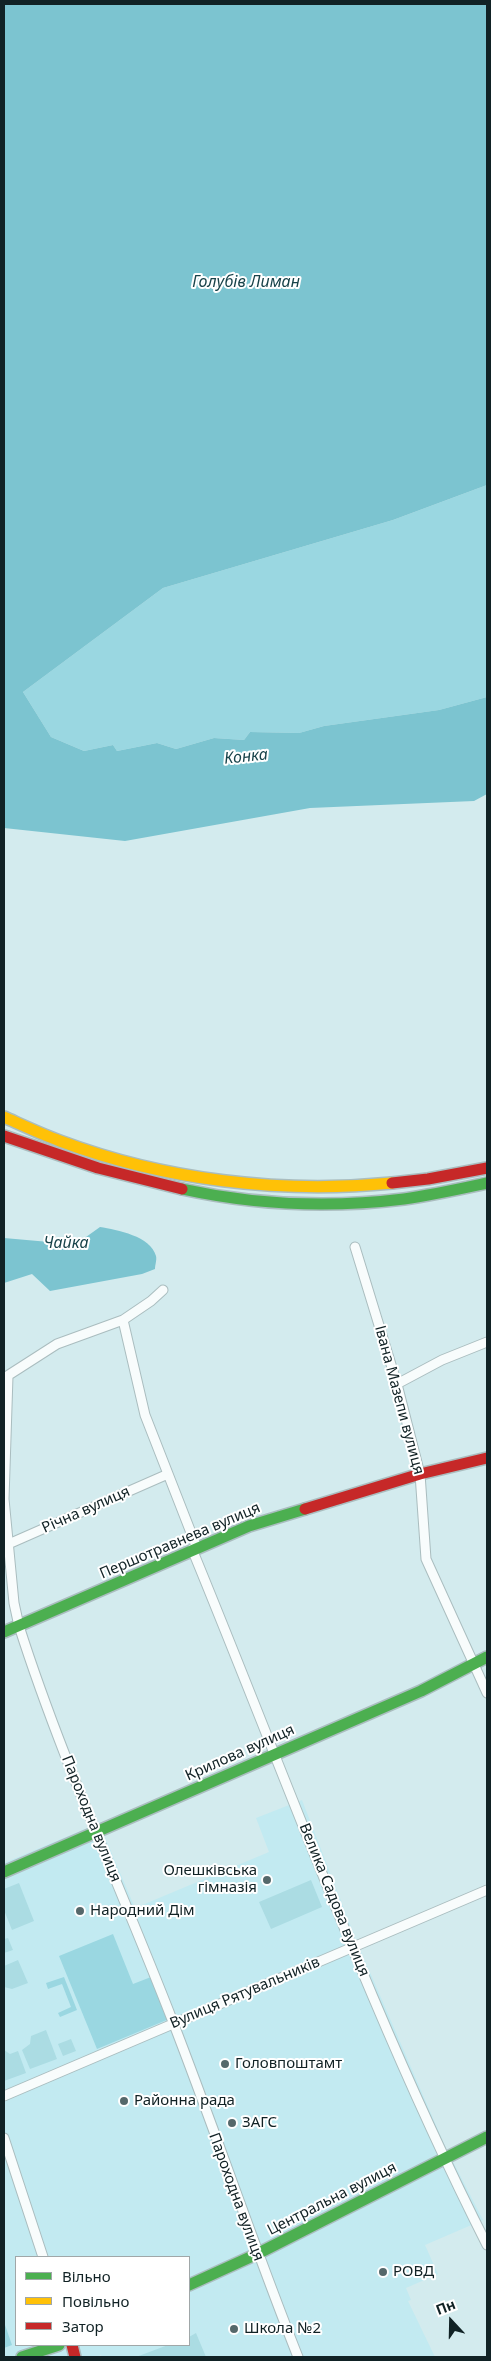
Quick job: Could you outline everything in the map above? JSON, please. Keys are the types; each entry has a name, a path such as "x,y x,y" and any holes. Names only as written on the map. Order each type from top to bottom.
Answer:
{"main road":[{"path":"4,1117 81,1149 208,1179 276,1186 366,1184 404,1182 487,1168"},
{"path":"4,1136 69,1161 142,1182 221,1197 293,1204 393,1200 487,1183"},
{"name":"Першотравнева вулиця","path":"4,1632 250,1526 420,1474 487,1458"},
{"name":"Крилова вулиця","path":"4,1872 98,1833 421,1691 487,1657"},
{"name":"Центральна вулиця","path":"190,2285 257,2254 487,2137"},
{"path":"22,2357 56,2346"}],"street":[{"name":"Івана Мазепи вулиця","path":"355,1247 397,1384 420,1474 426,1558 487,1693"},
{"path":"6,1377 57,1344 124,1320 163,1290"},
{"name":"Велика Садова вулиця","path":"124,1320 145,1415 194,1549 351,1948 444,2159 487,2245"},
{"path":"397,1384 442,1360 487,1342"},
{"name":"Пароходна вулиця","path":"6,1377 4,1499 6,1545 19,1626 70,1770 98,1833 174,2023 257,2254 298,2357"},
{"name":"Річна вулиця","path":"6,1545 168,1474"},
{"name":"Вулиця Рятувальників","path":"4,2096 487,1890"},
{"path":"4,2138 43,2256"}],"shaded area":[{"path":"487,485 487,697 439,710 324,726 299,733 250,732 244,740 214,738 176,749 157,743 117,751 113,745 84,751 51,737 23,692 163,588 393,520"},
{"path":"302,1800 357,1942 445,2146 483,2220 425,2245 438,2274 406,2288 411,2300 408,2301 435,2357 102,2357 101,2355 96,2357 4,2357 4,1863 99,1823 135,1908 269,1852 256,1818"},
{"path":"311,1880 322,1907 271,1929 259,1902"},
{"path":"19,1883 34,1921 12,1930 4,1910 4,1889"},
{"path":"113,1934 133,1984 151,1977 169,2019 97,2049 59,1956"},
{"path":"8,1938 13,1950 4,1953 4,1939"},
{"path":"18,1960 28,1983 12,1989 4,1987 4,1966"},
{"path":"64,1977 77,2010 60,2017 58,2013 71,2007 62,1984 48,1989 46,1983"},
{"path":"46,2030 57,2059 30,2069 22,2050 30,2044 31,2036"},
{"path":"71,2039 76,2051 63,2056 58,2044"},
{"path":"4,2050 10,2054 18,2051 26,2073 4,2081"},
{"path":"4,2322 12,2345 4,2348"},
{"path":"196,2333 206,2357 136,2357 165,2346 190,2346 190,2336"}],"water":[{"name":"Голубів Лиман","path":"4,4 487,4 487,485 393,520 163,588 23,692 51,737 84,751 113,745 117,751 157,743 176,749 214,738 244,740 250,732 299,733 324,726 439,710 487,697 487,794 474,801 310,808 125,841 4,828"},
{"name":"Чайка","path":"100,1227 132,1235 148,1243 156,1256 155,1269 142,1274 50,1291 32,1274 4,1283 4,1238 49,1242 86,1237"}],"traffic: fast":[{"path":"182,1189 237,1199 321,1204 404,1199 487,1183"},
{"path":"4,1632 249,1526 305,1509"},
{"path":"4,1872 421,1691 487,1657"},
{"path":"190,2285 257,2254 487,2137"},
{"path":"22,2357 56,2346"}],"traffic: slow":[{"path":"4,1117 53,1138 100,1154 140,1166 181,1174 223,1181 308,1187 392,1183"}],"traffic: jam":[{"path":"4,1136 98,1168 182,1189"},
{"path":"392,1183 428,1179 487,1168"},
{"path":"305,1509 420,1474 487,1458"},
{"path":"72,2346 75,2357"}],"place":[{"name":"Олешківська гімназія","path":"267,1880"},
{"name":"Народний Дім","path":"80,1911"},
{"name":"Головпоштамт","path":"225,2064"},
{"name":"Районна рада","path":"124,2101"},
{"name":"ЗАГС","path":"232,2123"},
{"name":"РОВД","path":"383,2272"},
{"name":"Школа №2","path":"234,2329"}],"water label":[{"name":"Конка","path":"246,757"}]}
